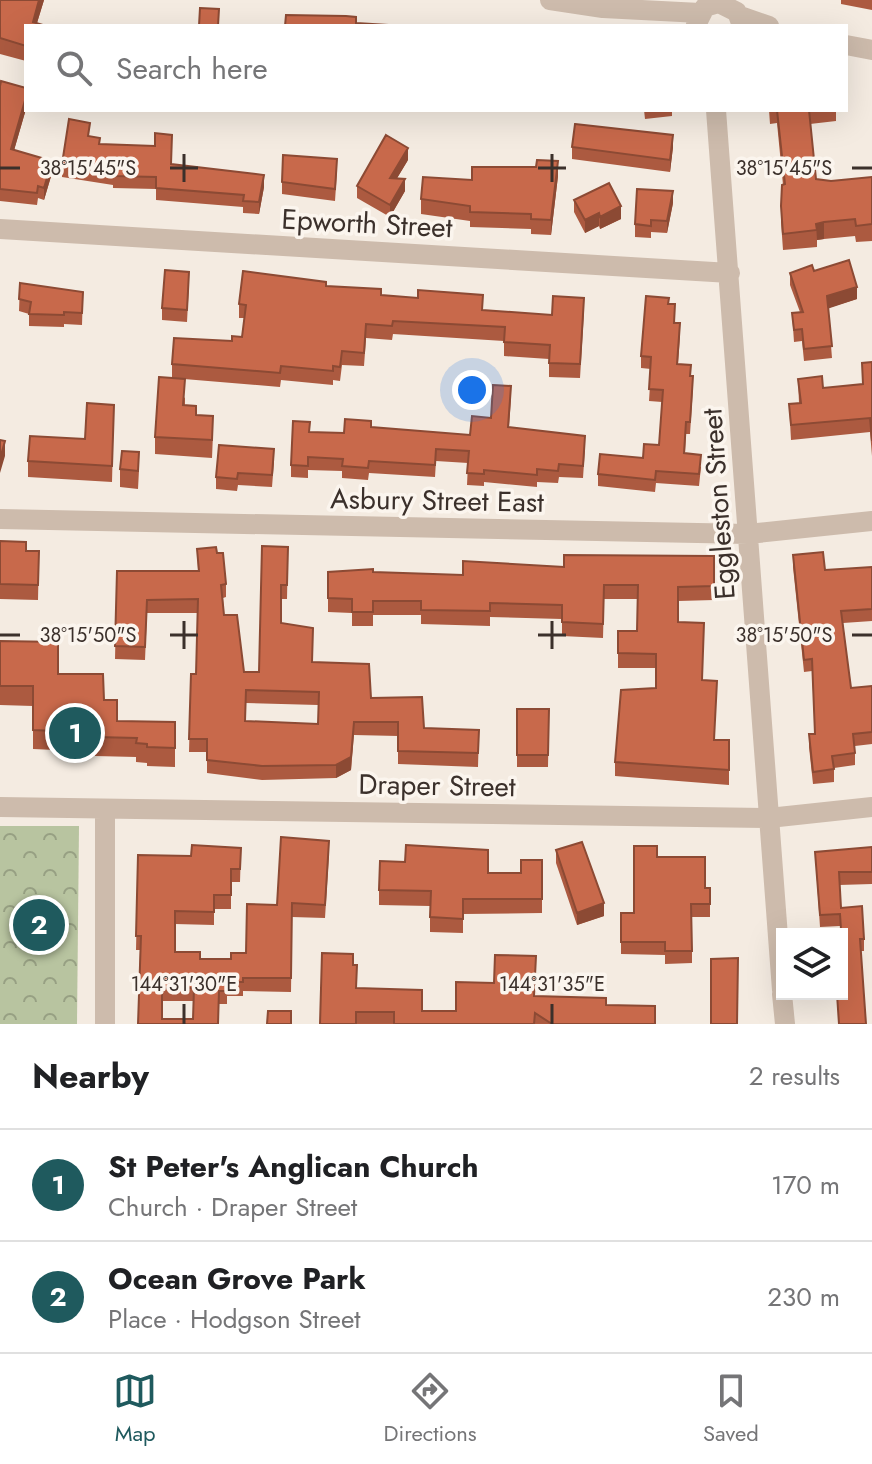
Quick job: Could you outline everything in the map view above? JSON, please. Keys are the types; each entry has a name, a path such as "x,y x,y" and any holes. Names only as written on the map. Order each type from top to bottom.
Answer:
{"street":[{"path":"550,0 603,8 702,11 719,3 764,24"},
{"path":"603,8 657,24"},
{"path":"848,45 872,50"},
{"name":"Eggleston Street","path":"716,112 777,928"},
{"name":"Epworth Street","path":"0,229 730,273"},
{"name":"Asbury Street East","path":"0,519 748,534 872,521"},
{"name":"Draper Street","path":"0,807 769,818 872,807"},
{"path":"105,809 105,1024"},
{"name":"Eggleston Street","path":"783,1000 785,1024"}],"green space":[{"path":"0,826 79,826 77,1024 0,1024"}],"building":[{"path":"0,0 39,0 33,22 40,24 24,24 24,45 0,38"},
{"path":"200,8 219,9 218,24 199,24"},
{"path":"286,15 356,17 356,23 372,24 285,24"},
{"path":"1,81 24,87 24,104 11,149 52,161 44,188 38,186 37,193 0,189"},
{"path":"777,112 809,112 816,179 831,181 872,177 872,224 856,226 855,219 824,222 816,224 817,230 783,234 781,206 782,185 785,184"},
{"path":"69,119 90,123 88,136 100,138 99,144 155,146 155,133 172,135 171,164 264,175 259,202 243,201 244,195 156,188 156,177 113,176 113,173 62,164"},
{"path":"575,124 673,135 670,160 572,147"},
{"path":"386,135 408,148 390,178 405,179 390,205 357,186"},
{"path":"283,155 337,159 335,189 282,182"},
{"path":"537,160 558,161 551,220 531,219 531,214 470,212 470,206 421,199 423,177 472,180 472,167 536,167"},
{"path":"609,183 621,206 600,217 599,213 585,220 574,200"},
{"path":"637,189 673,191 667,221 651,220 651,226 635,224"},
{"path":"849,260 857,287 827,296 832,346 804,349 802,329 794,330 792,313 803,312 790,273 812,265 814,271"},
{"path":"165,270 189,272 187,310 162,308"},
{"path":"243,271 326,282 326,286 381,289 381,295 418,298 418,290 483,295 482,310 552,315 553,296 584,298 580,364 549,363 550,345 504,342 505,327 393,321 392,326 366,324 364,353 342,351 340,367 333,366 333,371 281,366 280,373 172,364 174,338 232,341 232,336 242,337 246,305 239,304"},
{"path":"20,283 83,292 82,313 29,314 31,302 19,299"},
{"path":"646,296 669,298 668,304 675,304 674,323 680,323 677,364 691,365 690,376 693,376 684,453 701,455 699,474 656,471 655,480 598,474 600,454 643,458 644,444 659,445 663,390 649,389 651,357 641,356"},
{"path":"872,362 872,441 870,418 791,425 789,404 801,403 798,379 822,376 823,388 863,384 862,363"},
{"path":"159,377 185,379 183,405 196,406 196,415 213,416 212,440 155,437"},
{"path":"493,385 511,386 508,427 585,436 583,466 559,464 558,471 537,469 537,475 484,470 484,474 467,473 469,451 436,449 435,465 369,461 368,468 342,466 343,459 308,457 308,466 291,465 293,421 310,422 309,432 344,433 345,419 371,421 371,427 470,435 472,416 491,418"},
{"path":"87,403 114,405 112,466 28,461 30,436 85,439"},
{"path":"0,440 5,441 0,459"},
{"path":"219,445 274,449 272,475 238,473 237,479 216,477"},
{"path":"122,451 139,452 138,471 120,469"},
{"path":"0,541 26,542 26,551 39,551 38,585 0,584"},
{"path":"262,546 288,547 287,585 281,585 281,623 313,628 312,662 369,664 371,698 422,697 424,728 479,730 478,753 398,751 398,722 354,722 351,757 336,765 262,766 207,760 207,739 189,739 191,674 196,674 198,599 147,600 145,647 115,646 117,571 199,571 197,549 216,547 217,553 223,553 226,584 221,585 224,615 237,615 244,672 259,672","holes":["246,690 319,692 318,724 245,721"]},
{"path":"823,552 825,570 872,567 872,609 841,611 851,688 872,686 872,732 853,734 855,753 832,756 834,769 813,772 809,734 815,734 812,659 804,660 793,555"},
{"path":"564,555 714,556 714,586 678,587 678,622 704,623 702,680 717,681 714,740 729,740 729,770 615,762 621,690 656,688 656,654 618,653 618,631 637,631 638,585 604,585 603,624 562,622 562,605 490,603 490,611 421,610 421,601 373,601 373,612 352,612 352,599 328,598 328,572 373,569 373,572 463,575 463,561 564,567"},
{"path":"0,641 58,642 58,674 103,674 104,700 117,700 117,721 175,722 175,748 147,747 147,744 136,743 137,738 95,737 95,725 55,724 55,731 33,730 33,686 0,686"},
{"path":"517,709 549,709 548,755 517,755"},
{"path":"281,837 329,841 325,905 292,903 291,978 243,978 243,982 227,982 227,991 219,991 218,1024 138,1024 141,936 136,936 138,855 191,856 192,845 241,848 240,869 231,869 231,895 214,895 214,912 175,911 175,952 200,952 200,959 231,959 231,953 246,953 247,904 277,905","holes":["162,988 194,988 193,1019 162,1019"]},
{"path":"582,842 604,903 577,913 556,850"},
{"path":"406,845 488,850 488,873 521,873 521,860 542,860 542,899 463,899 463,919 430,917 431,891 379,890 380,861 405,862"},
{"path":"634,846 657,846 657,857 705,857 705,888 710,888 710,904 691,904 692,951 665,951 665,942 621,942 621,913 634,913"},
{"path":"872,847 872,872 839,872 841,908 862,906 864,939 860,939 866,1024 839,1024 837,1000 848,1000 848,928 841,928 840,914 820,915 815,852"},
{"path":"322,953 353,954 353,965 357,965 356,988 422,990 422,1011 456,1011 456,982 494,983 495,955 536,956 534,996 606,998 606,1005 655,1006 655,1024 552,1024 535,1013 534,1024 394,1024 394,1012 356,1012 356,1024 320,1024"},
{"path":"738,958 737,1024 711,1024 711,959"},
{"path":"268,1011 291,1011 291,1024 267,1024"}],"place":[{"name":"St Peter's Anglican Church","path":"75,733"},
{"name":"Ocean Grove Park","path":"39,925"}]}
